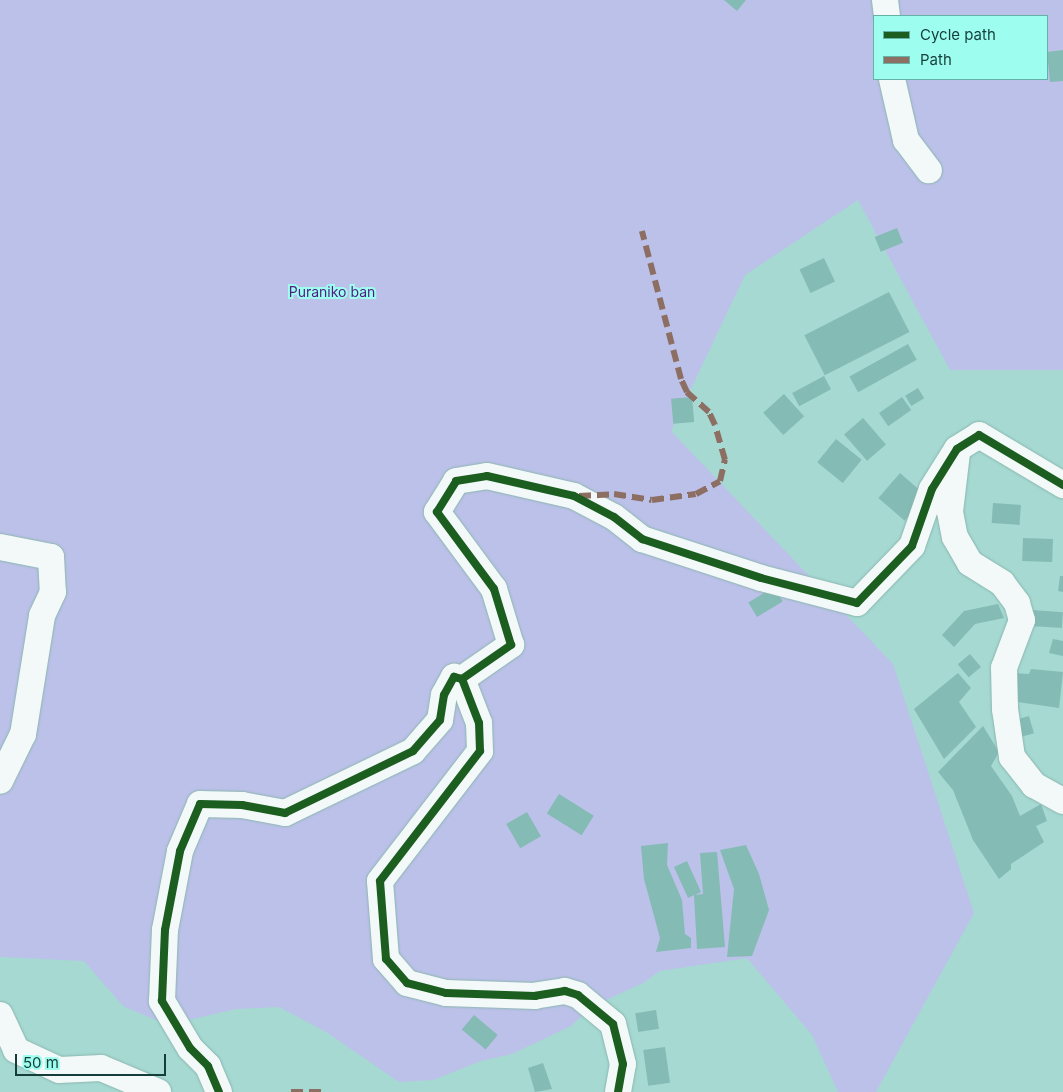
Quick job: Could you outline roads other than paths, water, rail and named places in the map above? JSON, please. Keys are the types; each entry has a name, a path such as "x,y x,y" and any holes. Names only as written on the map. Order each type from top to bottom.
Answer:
{"street":[{"path":"885,0 887,15"},
{"path":"892,80 906,140 929,170"},
{"path":"219,1092 208,1066 190,1048 162,1001 165,930 180,851 200,804 242,805 286,813 413,751 440,720 444,695 454,677 462,679 511,645 494,589 437,512 456,481 488,476 574,496 614,517 642,539 761,578 857,603 912,546 932,489 957,450 979,435 1063,485"},
{"path":"957,450 950,512 955,537 970,563 1002,583 1017,603 1022,620 1004,668 1005,709 1012,757 1034,785 1063,801"},
{"path":"0,547 51,557 53,592 42,616 23,734 0,781"},
{"path":"462,679 479,723 480,751 380,881 386,959 407,983 446,993 535,996 565,991 578,995 613,1024 623,1064 618,1092"},
{"path":"0,1015 16,1050 59,1070 101,1068 158,1092"}],"park label":[{"name":"Puraniko ban","path":"332,292"}]}
